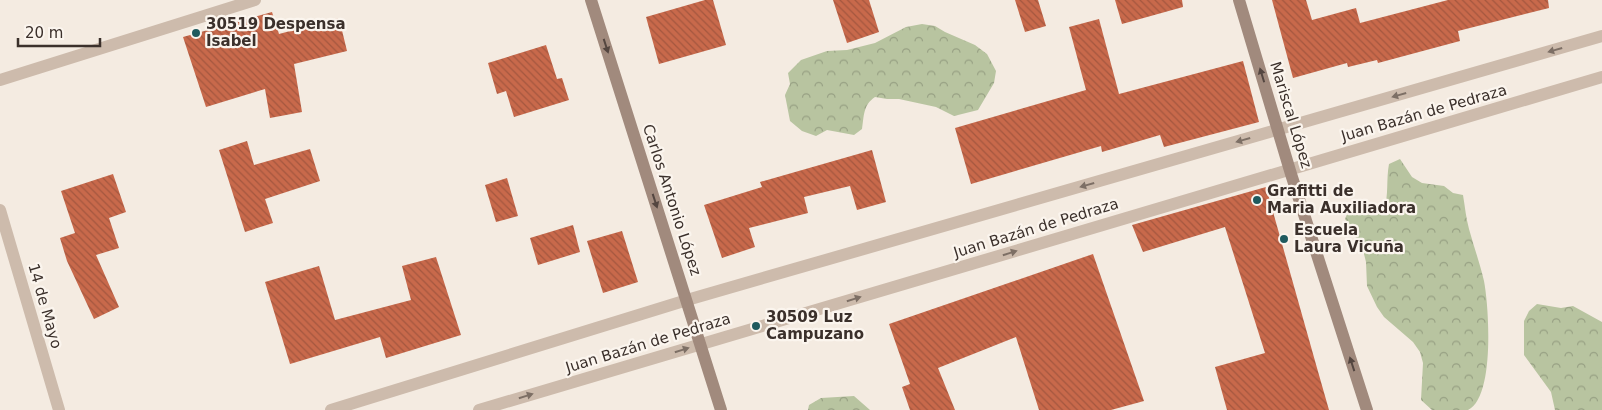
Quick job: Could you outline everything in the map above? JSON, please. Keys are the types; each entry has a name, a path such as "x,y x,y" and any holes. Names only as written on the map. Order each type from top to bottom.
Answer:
{"main road":[{"name":"Carlos Antonio López","path":"591,0 721,410"},
{"name":"Mariscal López","path":"1239,0 1290,170 1367,410"}],"street":[{"path":"0,80 254,0"},
{"path":"331,410 687,300 1602,36"},
{"name":"Juan Bazán de Pedraza","path":"479,410 1602,77"},
{"name":"14 de Mayo","path":"0,210 59,410"}],"green space":[{"path":"922,24 935,26 975,45 987,54 996,71 994,83 978,110 954,116 936,107 899,99 875,97 866,107 862,129 854,135 827,130 816,136 802,131 790,121 785,95 790,84 788,73 801,60 827,51 847,50 875,43 906,27"},
{"path":"1400,159 1412,177 1422,183 1444,186 1453,193 1463,195 1468,225 1484,281 1488,330 1488,350 1483,388 1477,402 1468,410 1432,410 1421,400 1423,363 1420,352 1413,342 1384,317 1377,307 1367,286 1366,262 1363,250 1345,219 1350,207 1384,210 1389,164"},
{"path":"1537,304 1561,308 1573,306 1602,322 1602,410 1555,410 1551,392 1524,355 1524,321 1529,311"},
{"path":"854,396 870,410 808,410 809,405 821,398"}],"building":[{"path":"705,0 713,0 726,45 659,64 646,17"},
{"path":"833,0 869,0 879,32 847,43"},
{"path":"1015,0 1038,0 1046,26 1025,32"},
{"path":"1115,0 1182,0 1183,7 1122,24"},
{"path":"1272,0 1306,0 1312,20 1356,8 1360,23 1448,0 1548,0 1549,8 1458,31 1460,41 1378,63 1377,60 1348,67 1347,63 1293,78"},
{"path":"272,12 279,34 339,18 347,51 294,64 302,112 270,118 265,89 206,107 183,37"},
{"path":"1099,19 1119,94 1243,61 1259,122 1164,147 1160,135 1102,152 1101,146 971,184 955,128 1086,90 1069,27"},
{"path":"546,45 557,79 562,78 569,100 514,117 506,91 497,94 488,63"},
{"path":"247,141 254,165 310,149 320,181 265,199 273,223 245,232 219,150"},
{"path":"872,150 886,202 857,210 850,186 804,197 808,213 749,228 755,247 722,258 704,205 762,187 760,182"},
{"path":"113,174 126,212 109,218 119,248 96,255 119,307 94,319 67,261 60,238 75,233 61,191"},
{"path":"507,178 518,216 496,222 485,185"},
{"path":"1266,187 1329,410 1227,410 1215,367 1265,353 1225,227 1143,252 1132,225"},
{"path":"573,225 580,252 538,265 530,238"},
{"path":"622,231 638,282 603,293 587,241"},
{"path":"1093,254 1144,401 1111,410 1039,410 1016,337 938,368 955,410 910,410 902,387 910,384 889,324"},
{"path":"436,257 461,335 386,358 380,337 290,364 265,282 319,266 335,320 411,300 402,266"}],"place":[{"name":"30519 Despensa Isabel","path":"196,33"},
{"name":"Grafitti de Maria Auxiliadora","path":"1257,200"},
{"name":"Escuela Laura Vicuña","path":"1284,239"},
{"name":"30509 Luz Campuzano","path":"756,326"}]}
